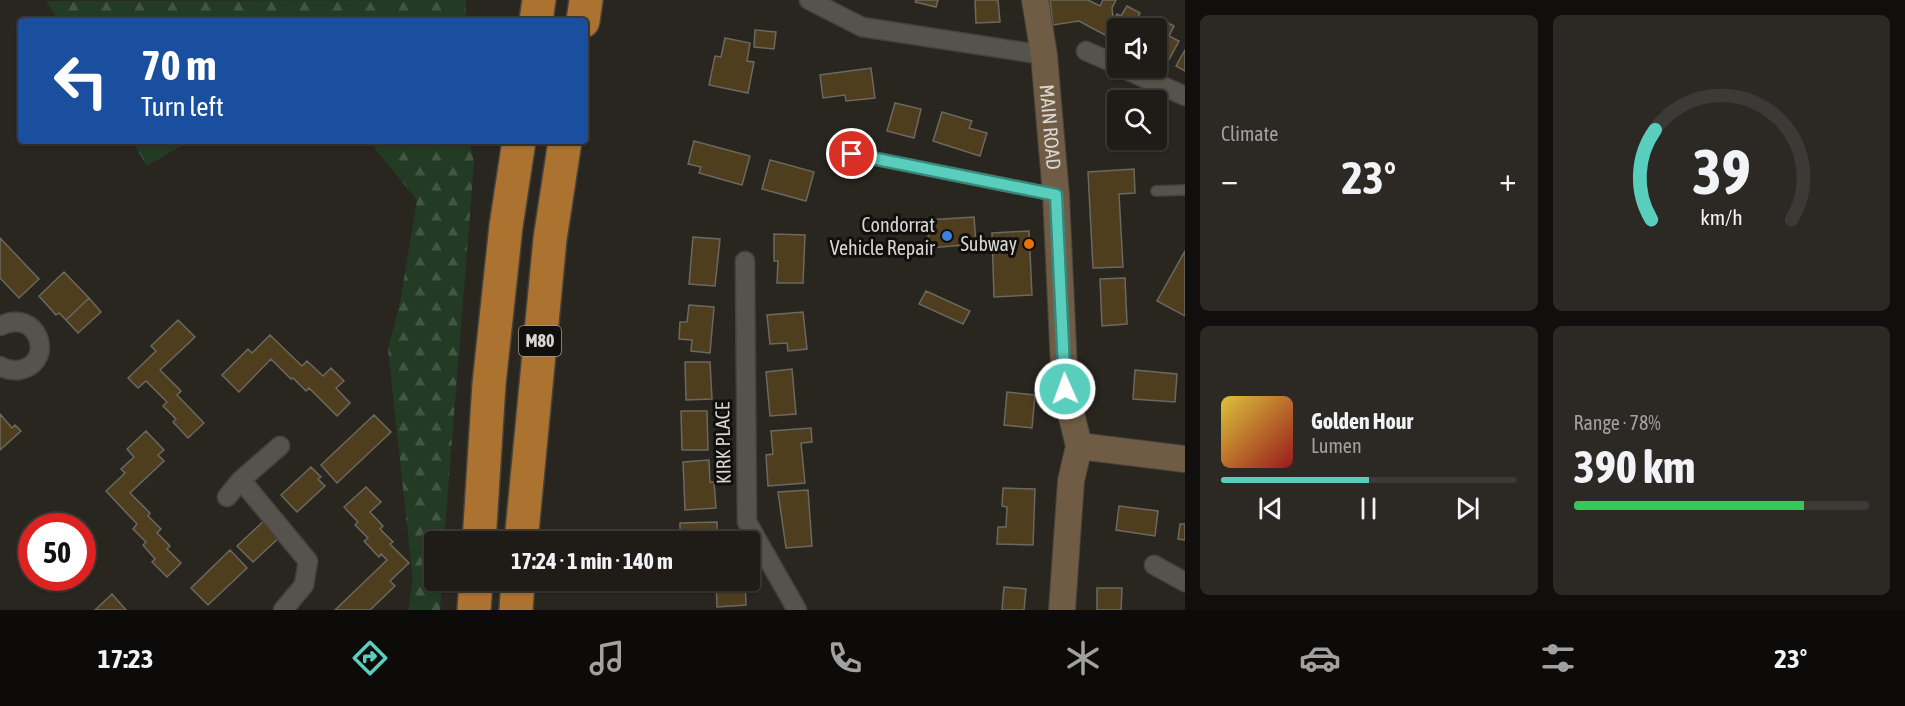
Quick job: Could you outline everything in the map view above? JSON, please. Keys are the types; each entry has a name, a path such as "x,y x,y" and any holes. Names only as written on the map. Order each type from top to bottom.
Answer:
{"highway":[{"path":"583,18 586,0"},
{"name":"M80","path":"479,531 489,384 506,226 519,144"},
{"name":"M80","path":"522,531 550,239 565,144"},
{"path":"474,610 475,591"},
{"path":"516,610 517,591"}],"main road":[{"name":"MAIN ROAD","path":"1035,0 1044,55 1056,195 1065,389 1079,446 1071,481 1062,610"},
{"path":"1079,446 1185,459"}],"street":[{"path":"809,0 862,27 1044,55"},
{"path":"1086,51 1107,60"},
{"path":"1144,78 1185,96"},
{"name":"KIRK PLACE","path":"745,261 747,522 797,610"},
{"path":"0,326 15,321 30,326 36,332 40,348 38,356 27,368 11,371 0,366"},
{"path":"227,497 241,480 280,446"},
{"path":"241,480 308,561 304,585 283,610"},
{"path":"1154,565 1185,582"}],"lane":[{"path":"852,154 1056,195"},
{"path":"1156,191 1185,190"}],"green space":[{"path":"466,0 466,18 57,18 46,1"},
{"path":"134,144 184,144 147,166"},
{"path":"371,144 470,144 474,162 445,531 424,531 424,591 441,591 440,610 408,610 413,580 388,349 400,303 417,200"}],"building":[{"path":"916,0 938,0 936,7 915,2"},
{"path":"975,0 998,0 1000,22 976,23"},
{"path":"1050,0 1088,0 1100,6 1103,0 1116,0 1112,8 1113,18 1107,18 1105,35 1079,21 1053,25"},
{"path":"1127,6 1140,13 1138,18 1115,18 1117,14 1121,16"},
{"path":"1167,22 1174,26 1169,36 1179,41 1167,63"},
{"path":"755,30 776,32 774,49 754,47"},
{"path":"725,38 750,43 747,61 754,62 748,93 709,85 715,56 721,57"},
{"path":"1185,50 1185,71 1176,66"},
{"path":"871,68 875,98 846,101 845,95 823,98 820,75"},
{"path":"895,103 921,109 914,138 887,131"},
{"path":"942,112 972,121 969,128 987,133 980,156 933,141"},
{"path":"694,141 750,156 742,185 699,173 701,167 688,164"},
{"path":"770,160 814,172 806,201 762,189"},
{"path":"1134,169 1135,193 1119,194 1123,267 1093,268 1088,172"},
{"path":"974,217 976,244 929,248 927,220"},
{"path":"1029,231 1032,295 994,297 992,233"},
{"path":"774,234 805,235 803,283 777,283 778,261 774,261"},
{"path":"693,237 720,239 715,286 689,284"},
{"path":"0,238 39,279 19,298 0,278"},
{"path":"1185,251 1185,316 1157,301"},
{"path":"64,272 89,298 66,320 59,313 56,315 39,296"},
{"path":"1125,278 1127,324 1102,326 1100,279"},
{"path":"926,291 970,311 963,324 919,304"},
{"path":"89,298 101,312 78,333 66,320"},
{"path":"689,305 714,307 710,353 691,351 692,340 679,339 680,322 687,322"},
{"path":"803,312 807,349 788,351 787,343 770,344 767,315"},
{"path":"178,320 195,337 160,370 181,391 177,395 204,423 188,438 173,422 176,419 163,406 167,402 146,381 138,388 128,378 156,351 151,346"},
{"path":"270,335 302,366 307,361 323,376 331,368 344,381 336,388 350,403 337,416 309,388 306,391 271,359 239,392 222,375 248,349 252,353"},
{"path":"685,362 710,362 712,399 686,400"},
{"path":"792,369 796,414 770,416 766,372"},
{"path":"1135,370 1177,374 1175,402 1133,399"},
{"path":"1007,392 1035,395 1032,428 1004,425"},
{"path":"681,411 707,411 708,450 682,450"},
{"path":"0,414 12,428 15,425 21,431 0,450"},
{"path":"374,415 391,432 337,483 321,465"},
{"path":"811,428 812,442 801,443 805,483 768,486 766,455 773,454 771,431"},
{"path":"146,431 164,450 158,455 164,461 130,493 150,513 148,516 161,529 157,533 170,546 167,549 181,563 167,577 152,562 155,559 143,545 146,542 133,529 137,524 106,491 125,473 121,469 134,457 127,449"},
{"path":"709,460 710,482 714,482 716,508 685,510 683,462"},
{"path":"311,467 321,477 318,479 325,486 297,512 281,495"},
{"path":"366,487 381,502 370,512 383,526 380,529 393,542 390,544 409,563 390,581 395,586 370,610 335,610 387,560 381,554 379,557 364,541 368,538 355,525 358,522 344,507"},
{"path":"1003,488 1035,489 1033,545 997,544 998,527 1006,527 1007,507 1002,506"},
{"path":"808,490 812,546 786,548 778,492"},
{"path":"1119,506 1158,511 1155,536 1116,530"},
{"path":"268,517 283,534 253,562 237,546"},
{"path":"717,522 717,531 680,531 680,523"},
{"path":"1180,524 1185,524 1185,540 1178,539"},
{"path":"230,550 247,568 208,605 191,588"},
{"path":"1004,587 1026,589 1024,610 1002,610"},
{"path":"1097,588 1122,588 1121,610 1097,610"},
{"path":"716,591 745,591 746,605 717,607"},
{"path":"112,594 126,610 95,610"}],"place":[{"name":"Condorrat Vehicle Repair","path":"947,236"},
{"name":"Subway","path":"1029,244"}],"route":[{"path":"852,154 1056,195 1065,389"}]}
